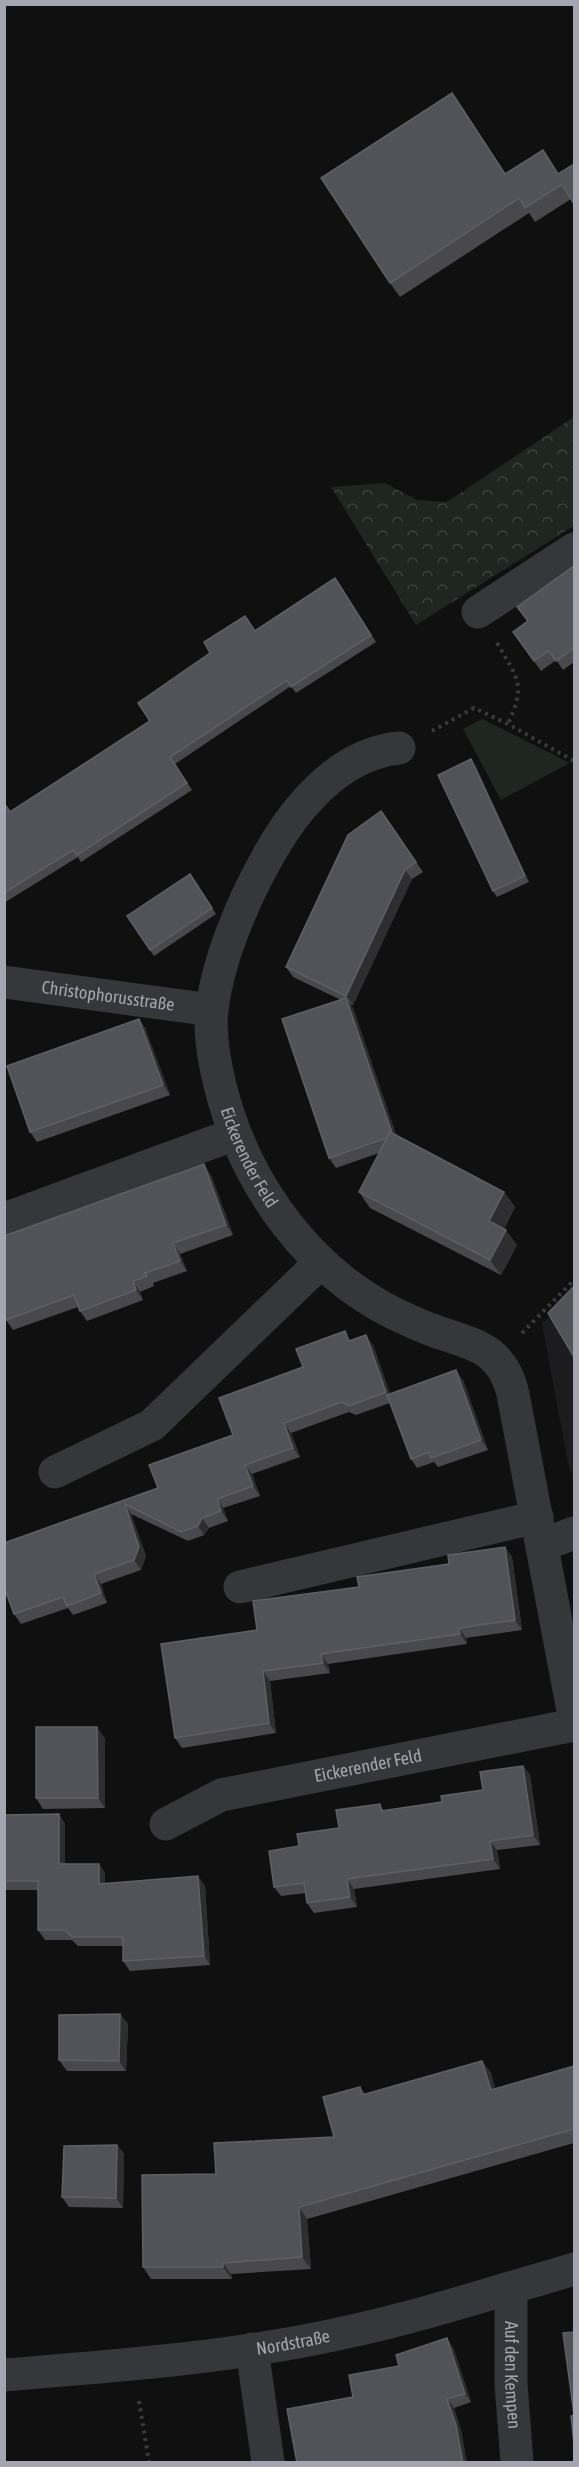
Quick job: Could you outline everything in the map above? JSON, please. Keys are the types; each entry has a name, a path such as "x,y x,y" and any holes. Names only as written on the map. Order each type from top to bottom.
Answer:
{"street":[{"path":"478,612 574,549"},
{"name":"Eickerender Feld","path":"399,748 384,749 365,756 344,768 313,795 290,822 265,861 240,916 218,978 212,1010 213,1053 224,1102 250,1169 294,1233 321,1262 348,1285 379,1305 430,1329 476,1344 496,1358 510,1383 574,1716"},
{"name":"Christophorusstraße","path":"4,982 212,1010"},
{"path":"4,1219 235,1134"},
{"path":"56,1472 152,1425 321,1262"},
{"path":"240,1587 540,1531 574,1533"},
{"name":"Eickerender Feld","path":"166,1824 221,1795 574,1725"},
{"name":"Nordstraße","path":"4,2375 132,2364 252,2349 356,2330 574,2269"},
{"name":"Auf den Kempen","path":"511,2288 511,2384 517,2463"},
{"path":"252,2349 268,2463"}],"path":[{"path":"478,612 517,678 519,690 517,703 508,724"},
{"path":"399,748 474,708 574,761"},
{"path":"496,1358 574,1280"},
{"path":"132,2364 149,2463"}],"shaded area":[{"path":"574,1292 574,1481 568,1463 542,1324"}],"green space":[{"path":"574,417 574,526 416,625 331,487 385,483 417,500 447,502"},
{"path":"482,719 570,763 501,800 463,729"}],"building":[{"path":"452,93 505,174 543,150 558,174 574,164 574,204 562,184 525,208 519,198 390,283 321,178"},
{"path":"574,566 574,648 556,661 549,651 534,661 513,632 528,621 517,607"},
{"path":"335,578 371,635 291,687 287,680 170,757 187,783 77,855 73,850 4,893 4,803 10,812 150,721 138,703 210,653 204,642 245,616 255,631"},
{"path":"471,759 525,876 493,891 438,775"},
{"path":"381,811 416,862 405,870 346,996 286,967 348,835"},
{"path":"190,874 212,908 150,950 127,916"},
{"path":"346,998 392,1133 390,1132 387,1138 329,1158 282,1019"},
{"path":"139,1019 163,1085 30,1132 7,1066"},
{"path":"390,1132 504,1192 489,1221 506,1230 490,1260 359,1192"},
{"path":"204,1164 226,1225 173,1243 180,1261 145,1273 147,1276 133,1281 136,1290 80,1311 74,1295 6,1320 4,1316 4,1236"},
{"path":"574,1286 574,1357 548,1313"},
{"path":"345,1331 349,1341 366,1335 386,1392 349,1406 342,1402 284,1423 293,1448 245,1465 253,1486 217,1499 221,1511 202,1518 198,1526 181,1532 125,1504 139,1547 134,1560 94,1574 101,1593 67,1606 63,1597 14,1614 4,1587 4,1543 158,1488 149,1465 233,1435 219,1398 303,1367 296,1349"},
{"path":"456,1370 481,1440 431,1458 429,1452 411,1459 387,1395"},
{"path":"505,1547 515,1620 459,1628 460,1634 321,1654 323,1663 263,1671 269,1723 175,1738 161,1644 257,1630 253,1601 359,1587 357,1577 449,1564 448,1555"},
{"path":"36,1727 97,1727 98,1798 36,1798"},
{"path":"523,1766 533,1835 490,1841 493,1859 347,1879 350,1897 307,1903 304,1883 274,1887 269,1851 299,1846 297,1834 339,1828 336,1810 380,1804 381,1811 442,1802 441,1796 483,1790 480,1772"},
{"path":"59,1814 59,1864 99,1864 99,1884 198,1876 204,1956 123,1961 123,1937 72,1937 65,1930 38,1930 38,1881 4,1881 4,1815"},
{"path":"120,2014 119,2061 59,2060 59,2015"},
{"path":"482,2061 491,2090 574,2066 574,2129 299,2207 302,2257 223,2263 223,2267 143,2267 142,2175 216,2174 214,2143 334,2137 323,2097 360,2087 362,2095"},
{"path":"117,2145 116,2198 62,2197 64,2146"},
{"path":"574,2332 574,2415 563,2333"},
{"path":"447,2338 465,2394 447,2399 456,2425 463,2463 297,2463 287,2409 353,2397 349,2375 399,2366 396,2355"},
{"path":"574,2415 574,2444 571,2416"}]}
